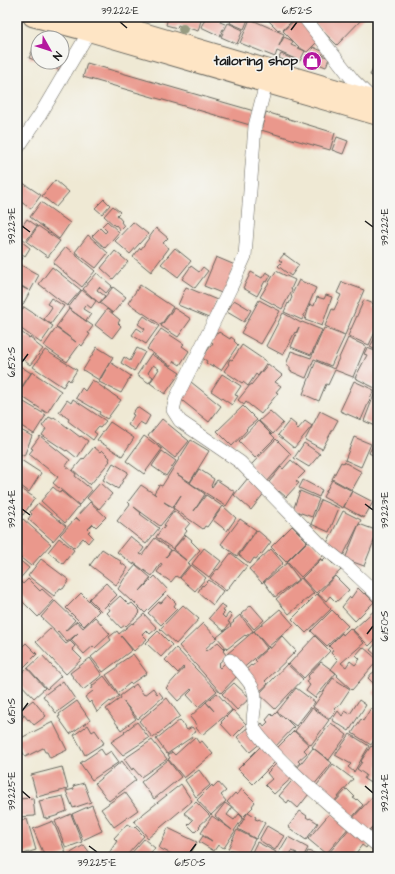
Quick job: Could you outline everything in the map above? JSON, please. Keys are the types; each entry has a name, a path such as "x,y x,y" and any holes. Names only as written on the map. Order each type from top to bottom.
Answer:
{"main road":[{"path":"32,17 90,25 376,106"}],"street":[{"path":"304,17 376,106"},
{"path":"17,149 40,115 90,25"},
{"path":"268,76 255,126 245,256 176,398 173,410 180,421 240,462 324,547 378,595"},
{"path":"230,660 254,689 255,698 253,726 257,734 299,777 351,825 378,846"}],"building":[{"path":"168,17 202,17 198,31 178,25 177,28 166,25"},
{"path":"206,17 222,17 220,22 225,24 220,36 201,27"},
{"path":"223,17 249,17 244,29 230,23 231,20"},
{"path":"269,17 296,17 282,31 279,29 278,30 267,19"},
{"path":"298,17 319,40 307,52 300,48 283,31"},
{"path":"308,17 364,17 337,45"},
{"path":"250,19 284,34 279,46 284,37 293,41 291,45 305,51 300,61 277,51 275,57 240,43"},
{"path":"228,23 243,30 237,44 221,37"},
{"path":"313,47 324,52 322,55 329,58 326,67 308,60"},
{"path":"281,54 295,60 293,64 279,58"},
{"path":"378,60 378,79 370,75"},
{"path":"87,63 254,111 250,125 83,77"},
{"path":"266,112 335,133 330,150 261,130"},
{"path":"337,137 348,141 343,154 332,150"},
{"path":"17,179 41,195 31,209 17,199"},
{"path":"55,180 69,192 56,207 42,196"},
{"path":"104,199 110,205 102,214 95,208"},
{"path":"41,202 70,223 59,239 30,217"},
{"path":"113,206 120,212 117,215 124,226 120,230 104,216"},
{"path":"27,219 37,226 26,241 17,235 17,233"},
{"path":"107,221 119,232 105,248 92,236 100,228 105,233 107,231 102,226"},
{"path":"133,222 148,234 130,254 115,241"},
{"path":"38,226 60,241 48,257 27,242"},
{"path":"156,228 168,238 163,243 169,248 151,272 133,257 140,248 141,249"},
{"path":"88,235 108,253 96,268 75,252"},
{"path":"17,238 30,248 25,256 18,251 17,253"},
{"path":"66,247 95,271 82,287 53,263"},
{"path":"175,248 191,261 178,277 161,264"},
{"path":"115,251 128,262 113,279 101,268"},
{"path":"17,253 23,258 19,264 39,275 21,308 17,306 17,285 28,290 17,283"},
{"path":"284,254 299,265 291,276 278,266 282,262 279,260"},
{"path":"216,257 235,265 224,294 204,286"},
{"path":"191,266 199,272 203,267 208,271 195,288 182,279"},
{"path":"52,267 81,290 67,306 39,284"},
{"path":"276,271 295,280 291,289 292,290 282,309 260,297"},
{"path":"251,272 262,278 266,272 271,275 267,282 265,281 257,296 243,288"},
{"path":"97,273 112,286 106,293 99,287 97,290 105,296 99,303 83,289"},
{"path":"299,280 316,288 302,320 284,312"},
{"path":"342,282 364,290 345,335 325,326 332,309 334,310 341,295 337,293"},
{"path":"140,285 173,307 161,325 128,303"},
{"path":"113,287 126,297 113,313 100,303"},
{"path":"186,287 217,300 214,307 216,308 211,319 178,305"},
{"path":"82,290 96,301 91,308 86,304 83,309 91,314 86,321 68,308"},
{"path":"326,295 332,297 322,326 305,320 310,304 314,306 317,297 324,299"},
{"path":"51,298 64,306 51,324 44,319 52,307 47,304"},
{"path":"234,300 251,310 244,322 227,312"},
{"path":"259,300 280,311 261,344 241,333"},
{"path":"364,300 374,304 373,307 378,310 378,328 369,345 348,336"},
{"path":"24,307 53,326 41,343 17,326 17,318"},
{"path":"174,308 191,319 178,337 161,326"},
{"path":"69,309 93,326 88,333 90,334 82,346 80,344 67,362 44,346 56,328 76,342 56,327"},
{"path":"107,309 120,320 118,323 121,326 112,338 95,325"},
{"path":"283,313 301,323 302,322 322,330 311,355 291,347 299,327 283,355 266,346"},
{"path":"144,316 159,326 146,344 132,335 137,328 143,332 145,329 138,324"},
{"path":"324,328 345,336 331,366 314,359 306,378 290,371 290,367 286,365 291,351 311,358"},
{"path":"17,329 34,340 33,341 43,349 30,365 17,355"},
{"path":"161,329 184,344 182,346 189,351 180,365 174,361 171,366 147,349"},
{"path":"217,332 230,339 231,337 238,345 221,370 213,365 212,367 202,358 213,343 210,341"},
{"path":"378,332 378,351 370,347"},
{"path":"348,338 366,346 353,377 335,370 328,385 326,384 319,401 303,394 316,361 334,369"},
{"path":"242,345 267,362 258,376 256,374 248,386 224,371 229,364 230,359 233,359"},
{"path":"97,347 113,357 99,380 83,370"},
{"path":"137,348 145,352 134,371 121,363 124,357 130,361"},
{"path":"367,348 378,352 378,382 375,388 355,378 367,355 364,354"},
{"path":"45,350 77,370 70,381 68,379 63,387 33,367"},
{"path":"151,354 180,373 165,394 150,383 159,369 153,365 148,373 153,377 149,383 137,375"},
{"path":"110,362 131,376 121,393 99,382"},
{"path":"17,364 31,373 17,394"},
{"path":"268,364 282,375 275,382 281,386 276,392 278,393 261,414 246,402 244,405 238,400"},
{"path":"32,372 61,391 47,413 18,394"},
{"path":"222,374 241,386 235,395 238,396 232,405 211,391"},
{"path":"92,380 121,400 107,419 99,414 100,412 76,398 82,388 85,391"},
{"path":"354,381 374,390 361,420 340,411"},
{"path":"191,382 221,406 209,422 179,398"},
{"path":"376,390 378,391 378,427 364,421"},
{"path":"17,398 46,415 34,434 18,424 17,426"},
{"path":"73,399 106,421 94,432 97,434 93,440 68,421 69,419 59,412 67,400 71,403"},
{"path":"243,406 257,420 246,429 247,430 232,446 217,431"},
{"path":"137,407 150,416 145,425 140,422 135,430 128,425 134,415 132,414"},
{"path":"270,411 283,423 273,434 259,421"},
{"path":"320,411 338,420 322,449 305,440"},
{"path":"49,417 53,419 54,417 80,437 81,436 88,441 77,458 42,435 46,429 42,426"},
{"path":"162,419 189,441 175,458 148,436"},
{"path":"290,420 298,429 305,421 312,426 294,448 278,435"},
{"path":"258,421 275,438 255,458 239,441"},
{"path":"110,422 134,438 122,456 97,440"},
{"path":"17,428 32,436 24,456 17,452"},
{"path":"40,436 70,460 66,466 76,474 75,476 92,490 79,505 53,483 58,477 29,454 33,449 31,448"},
{"path":"144,436 162,449 144,474 126,461"},
{"path":"378,436 378,458 369,453"},
{"path":"354,437 371,444 361,467 345,460"},
{"path":"276,439 291,454 267,482 250,466"},
{"path":"191,440 209,451 190,482 177,474 205,494 194,511 206,495 222,506 207,527 205,526 203,529 173,508 181,495 173,507 164,502 174,509 160,526 134,507 141,513 140,514 159,528 146,544 117,521 130,504 128,502 141,485 156,495 154,493 159,485 162,486"},
{"path":"304,443 320,454 309,467 294,458"},
{"path":"94,447 100,452 102,450 110,458 110,461 90,485 73,470"},
{"path":"162,451 176,461 166,476 152,466"},
{"path":"21,460 41,473 29,492 17,483 17,466"},
{"path":"291,460 305,472 296,481 299,483 286,497 279,491 276,495 266,486 281,467 283,469"},
{"path":"341,462 344,462 362,472 352,490 332,479"},
{"path":"113,463 128,472 118,489 103,480"},
{"path":"199,469 214,479 211,486 212,487 217,480 235,492 226,506 190,483"},
{"path":"248,478 265,492 251,510 234,495"},
{"path":"303,480 322,490 319,497 299,488"},
{"path":"332,480 352,491 343,508 323,497"},
{"path":"100,483 112,494 99,509 87,498"},
{"path":"17,486 35,498 23,515 17,511"},
{"path":"53,487 60,493 61,491 79,506 65,523 41,501"},
{"path":"300,491 319,499 312,517 293,510"},
{"path":"352,491 373,502 364,518 344,507"},
{"path":"321,500 339,508 329,532 311,524"},
{"path":"90,502 106,517 96,527 93,524 88,529 90,531 88,532 93,537 88,543 83,538 74,548 60,535 76,518 80,521 76,517"},
{"path":"38,503 66,526 53,541 28,519 32,514 30,512"},
{"path":"223,506 236,518 227,531 213,520"},
{"path":"174,511 190,523 185,529 187,531 173,549 156,537 162,528 163,529 165,526 164,525"},
{"path":"343,511 361,520 342,558 325,547"},
{"path":"23,519 51,544 31,566 17,556 17,526"},
{"path":"240,519 256,530 237,556 221,544"},
{"path":"359,524 378,531 364,566 345,559"},
{"path":"292,526 307,541 286,562 271,547"},
{"path":"257,530 271,542 261,555 260,554 256,559 254,558 250,564 239,555"},
{"path":"186,535 200,550 188,563 190,564 179,578 176,576 171,582 157,572 162,565 161,563 152,576 117,552 130,536 144,548 140,554 142,555 155,538 171,550 166,557 172,550 187,561 173,549"},
{"path":"59,538 74,550 63,564 48,552"},
{"path":"309,540 324,555 301,577 287,562"},
{"path":"204,548 221,561 209,577 192,564"},
{"path":"102,549 122,562 121,563 128,568 116,585 90,565"},
{"path":"271,549 283,563 262,583 249,569"},
{"path":"231,553 247,566 226,591 210,578"},
{"path":"326,557 333,564 334,563 341,568 341,570 316,593 302,578 321,559 322,561"},
{"path":"17,558 29,568 17,582"},
{"path":"41,559 69,580 63,589 60,588 54,596 28,576"},
{"path":"287,563 299,579 275,597 264,582"},
{"path":"136,565 151,578 140,591 155,576 168,590 145,613 118,589"},
{"path":"191,565 206,578 195,591 180,578"},
{"path":"335,576 349,590 336,602 330,596 326,601 318,594"},
{"path":"301,578 314,593 289,614 276,599"},
{"path":"28,579 40,591 42,589 54,600 38,617 17,596 17,586 21,582 23,584"},
{"path":"209,580 223,591 213,605 198,592 202,585 203,586"},
{"path":"106,583 117,595 101,611 89,599"},
{"path":"358,588 374,602 355,621 342,607"},
{"path":"81,593 99,611 84,626 66,608"},
{"path":"317,594 331,609 306,633 292,619"},
{"path":"168,595 176,603 174,606 177,609 161,625 148,613 159,602 161,603"},
{"path":"120,596 129,605 132,603 140,611 140,613 126,626 125,625 121,628 107,613 110,610 108,607"},
{"path":"17,599 23,606 17,611"},
{"path":"55,601 75,620 65,631 77,621 83,628 95,617 110,634 95,648 93,646 84,654 71,640 78,633 67,642 58,631 57,632 41,617"},
{"path":"221,604 226,607 223,611 225,612 222,615 225,618 229,613 232,616 228,622 230,623 224,631 209,618"},
{"path":"183,605 199,619 176,644 160,629"},
{"path":"251,605 264,620 254,629 241,614"},
{"path":"378,607 378,637 369,646 353,630"},
{"path":"280,609 294,625 268,647 254,631"},
{"path":"332,610 348,626 327,646 311,631"},
{"path":"144,614 157,628 150,634 146,630 142,634 147,639 134,651 121,636 132,650 103,672 91,657 111,640 109,637 117,631 119,634"},
{"path":"240,615 253,631 246,636 245,635 227,649 217,637 231,626 230,625 234,622 233,621"},
{"path":"203,623 217,638 205,649 207,651 218,642 225,649 223,651 227,656 219,663 220,664 218,666 220,668 228,660 240,673 221,693 179,646"},
{"path":"51,628 66,644 70,641 75,646 72,649 82,659 66,674 36,642"},
{"path":"350,628 364,643 341,663 346,667 350,661 355,665 360,659 356,655 363,647 378,660 352,690 331,669 338,660 331,653 333,650 329,646 342,633 343,635"},
{"path":"158,631 172,645 161,657 146,643"},
{"path":"254,631 267,648 241,670 227,654"},
{"path":"282,636 296,651 265,681 268,684 260,691 243,672 257,662 255,660 269,647 270,649"},
{"path":"315,636 330,651 304,678 289,664"},
{"path":"378,641 378,657 370,650"},
{"path":"26,643 37,654 22,669 17,664 17,652"},
{"path":"176,648 217,691 198,707 187,695 192,690 191,689 178,701 166,688 184,668 183,667 178,673 165,660"},
{"path":"133,654 147,673 131,684 130,683 118,693 106,675"},
{"path":"42,655 61,676 47,689 28,668"},
{"path":"90,658 102,675 83,690 70,673"},
{"path":"321,662 336,673 315,698 306,691 310,685 306,682 309,677 308,676"},
{"path":"287,664 303,679 275,709 259,694"},
{"path":"378,667 378,698 373,693 377,687 368,678"},
{"path":"27,668 45,688 34,698 17,680 17,677"},
{"path":"104,676 119,696 111,702 110,701 97,712 91,701 89,703 85,697 93,691 91,689 93,688 92,686"},
{"path":"333,678 350,689 338,707 336,706 334,708 336,710 330,719 313,707"},
{"path":"63,681 75,699 56,713 43,696"},
{"path":"234,683 250,698 237,710 222,694"},
{"path":"136,684 144,695 153,688 157,694 159,692 163,697 138,719 123,701 136,719 121,730 106,709"},
{"path":"296,688 315,702 296,726 277,712"},
{"path":"217,693 232,710 202,735 190,717"},
{"path":"167,698 180,716 153,738 139,721"},
{"path":"33,700 46,716 34,725 20,710"},
{"path":"359,700 366,705 349,731 332,720 338,711 342,716 345,711 350,714"},
{"path":"77,701 90,720 70,734 58,717 60,716 59,714"},
{"path":"17,708 24,716 17,722"},
{"path":"312,708 329,720 311,745 295,731"},
{"path":"371,708 378,711 378,733 371,745 352,733 361,719 363,721"},
{"path":"233,710 246,724 233,737 221,724 221,722"},
{"path":"277,712 294,727 274,748 257,729 262,723 264,726 268,722 266,720 271,714 273,716"},
{"path":"180,720 187,730 192,727 196,732 191,735 192,737 167,754 156,739"},
{"path":"53,722 67,750 50,758 43,748 25,757 17,740"},
{"path":"137,722 149,738 123,755 111,742 125,733 124,732"},
{"path":"331,723 347,735 329,760 312,747"},
{"path":"88,725 92,732 95,730 104,743 85,755 74,735"},
{"path":"249,726 263,741 250,752 237,737"},
{"path":"294,731 309,745 304,750 307,753 298,761 300,763 294,768 274,751"},
{"path":"350,734 369,746 354,772 348,767 351,764 335,755"},
{"path":"195,737 199,743 202,741 213,754 184,778 168,759 170,758 168,755 172,752 175,755"},
{"path":"378,739 378,774 372,784 364,779 366,775 357,769 371,746 372,747"},
{"path":"152,740 167,759 141,777 133,768 132,770 124,759"},
{"path":"264,743 279,758 253,784 238,769"},
{"path":"313,748 332,763 313,786 294,772"},
{"path":"101,749 105,755 111,751 119,762 92,780 80,763"},
{"path":"168,760 181,777 154,799 141,782"},
{"path":"280,760 295,775 274,794 265,785 272,779 267,773"},
{"path":"122,761 136,780 109,801 95,783"},
{"path":"333,764 353,779 333,803 314,789"},
{"path":"62,767 68,789 37,797 31,775"},
{"path":"199,770 210,785 196,797 185,780"},
{"path":"296,776 312,790 298,808 289,800 287,803 279,796"},
{"path":"218,782 226,791 221,795 226,801 211,815 197,800 212,785 213,787"},
{"path":"84,783 91,802 73,808 66,791 74,789 73,786"},
{"path":"181,784 192,801 148,838 134,821"},
{"path":"242,789 255,802 252,806 253,807 243,817 227,802 235,793 237,795"},
{"path":"347,789 355,797 353,798 356,800 357,799 363,805 350,820 333,804"},
{"path":"125,792 138,810 114,827 101,809"},
{"path":"63,796 67,811 46,819 46,817 44,818 39,801"},
{"path":"373,796 378,801 378,821 365,834 350,821"},
{"path":"33,798 35,816 17,817 17,799"},
{"path":"196,802 210,816 195,832 188,825 193,820 184,813"},
{"path":"225,803 232,808 227,815 234,820 239,814 243,818 224,848 218,845 214,851 199,842 203,836 212,841 201,833 212,816 232,830 215,816"},
{"path":"92,805 102,831 83,840 72,814"},
{"path":"300,811 309,819 310,818 318,823 306,840 288,827"},
{"path":"248,812 256,817 255,819 259,819 265,823 256,839 238,829"},
{"path":"330,813 350,826 326,854 308,839"},
{"path":"71,814 82,842 66,848 55,821"},
{"path":"27,819 36,850 17,856 17,822"},
{"path":"53,821 66,853 57,857 45,857 33,829"},
{"path":"378,821 378,844 366,836"},
{"path":"127,824 132,827 134,826 144,836 127,855 129,857 112,857 109,853 117,841 114,838"},
{"path":"267,826 284,836 275,850 259,840"},
{"path":"168,828 197,842 189,857 178,857 159,848"},
{"path":"350,828 368,845 366,848 362,845 353,857 333,857 329,853"},
{"path":"237,830 255,839 246,857 243,857 237,854 237,852 228,849"},
{"path":"288,837 308,848 303,857 295,857 297,853 292,851 289,856 292,857 276,857"},
{"path":"144,839 155,848 148,857 130,857 129,856"},
{"path":"257,842 276,852 274,857 251,857 250,856"},
{"path":"84,845 93,857 71,857 69,854"},
{"path":"308,851 324,857 305,857"}],"place":[{"name":"tailoring shop","path":"312,61"}]}
